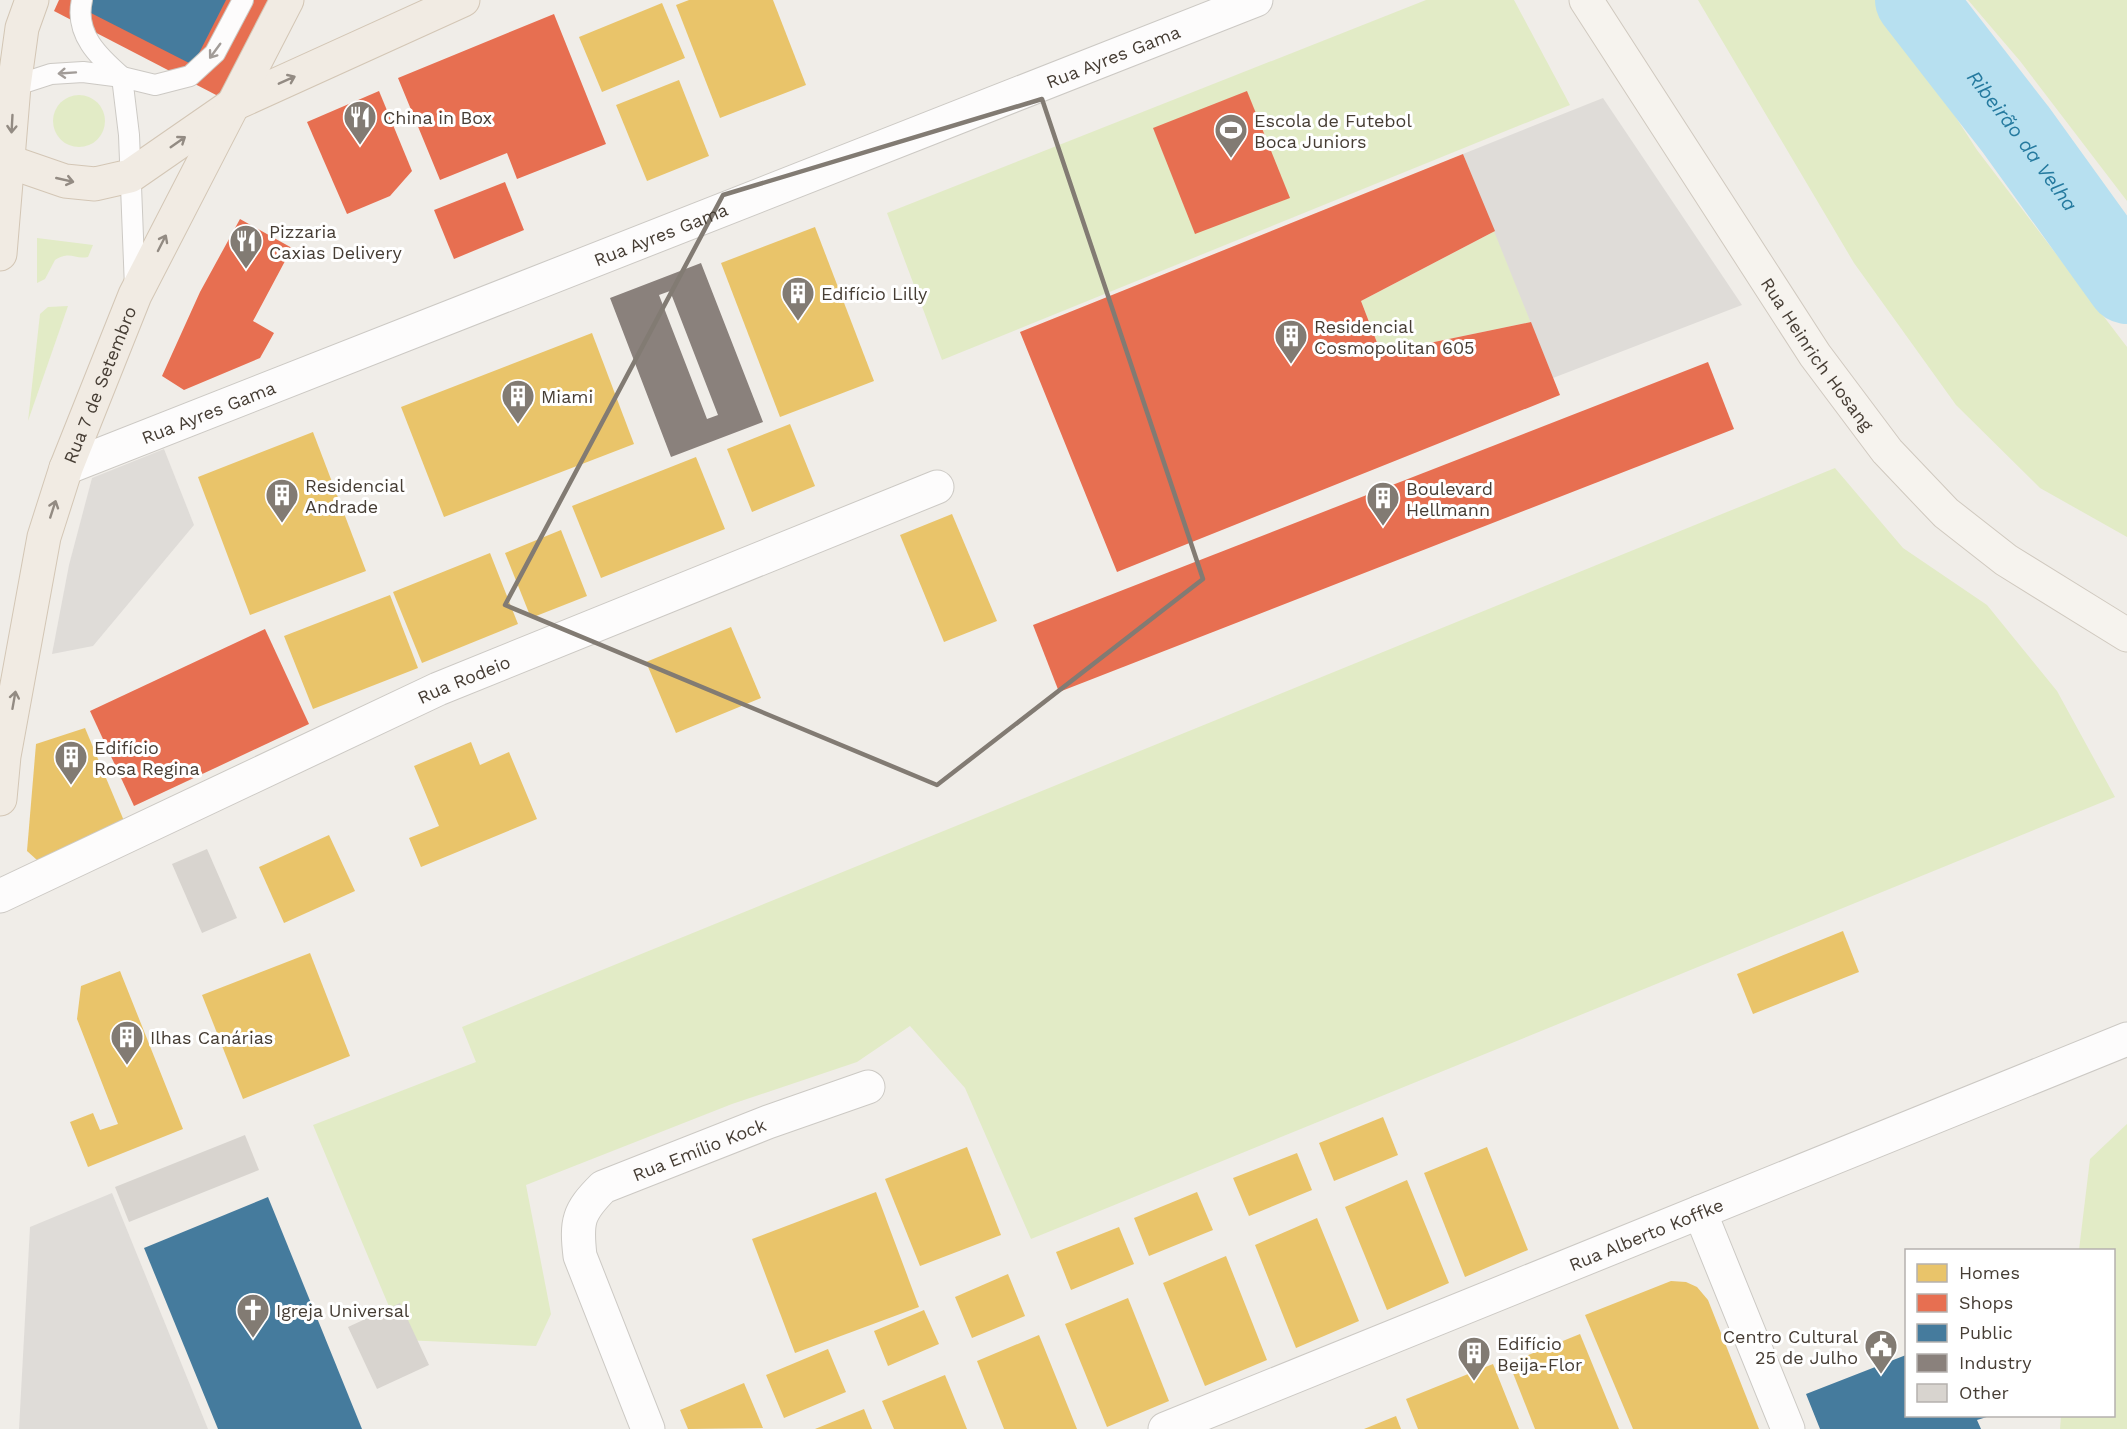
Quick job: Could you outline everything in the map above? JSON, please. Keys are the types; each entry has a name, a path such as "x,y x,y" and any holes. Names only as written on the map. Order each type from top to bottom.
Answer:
{"main road":[{"path":"0,254 5,158 14,86 22,28 32,0"},
{"name":"Rua 7 de Setembro","path":"0,799 4,756 44,537 66,468 135,295 287,0"},
{"path":"5,158 65,181 95,184 130,176 234,104 463,0"},
{"name":"Rua Heinrich Hosang","path":"1586,0 1815,356 1887,451 1946,513 2006,560 2127,635"}],"street":[{"name":"Rua Ayres Gama","path":"66,468 1256,0"},
{"name":"Rua Rodeio","path":"0,896 438,689 937,487"},
{"name":"Rua Alberto Koffke","path":"1165,1429 2127,1039"},
{"name":"Rua Emílio Kock","path":"648,1429 580,1256 578,1232 583,1207 603,1187 868,1087"},
{"path":"1700,1212 1788,1429"}],"lane":[{"path":"82,0 81,20 94,53 122,77 130,176 135,295"},
{"path":"14,86 51,74 83,72 122,77 155,85 190,76 215,53 243,0"}],"highlighted area":[{"path":"1042,99 1203,579 937,785 505,605 723,195"}],"green space":[{"name":"Escola de Futebol Boca Juniors","path":"1426,0 1514,0 1570,105 942,360 887,213"},
{"path":"1698,0 1880,0 1977,150 2127,347 2127,537 2040,488 1956,405 1854,263"},
{"path":"1968,0 2127,0 2127,201 2020,61"},
{"path":"74,95 84,95 98,102 105,121 98,140 84,147 74,147 64,143 57,136 53,126 53,116 57,106 64,99"},
{"path":"1495,231 1531,322 1381,353 1361,301"},
{"path":"37,238 93,245 88,257 69,255 55,260 45,279 37,283"},
{"path":"68,306 28,421 40,314 48,307"},
{"path":"1835,468 1903,548 1987,605 2057,691 2115,797 1031,1239 965,1088 910,1026 857,1062 732,1104 526,1185 551,1314 536,1346 403,1340 313,1125 476,1062 462,1027"},
{"path":"2127,1124 2127,1429 2060,1429 2061,1417 2115,1417 2115,1249 2079,1249 2090,1159"}],"shaded area":[{"path":"1603,98 1742,305 1553,378 1463,154"},
{"path":"164,449 194,525 93,646 52,654 69,565 92,478"},
{"path":"112,1193 208,1429 19,1429 30,1227"}],"building: Homes":[{"path":"689,0 773,0 806,85 720,118 676,5"},
{"path":"662,3 685,58 602,92 579,37"},
{"path":"679,80 709,156 647,181 616,105"},
{"name":"Edifício Lilly","path":"815,227 874,381 780,417 721,263"},
{"name":"Miami","path":"592,333 634,444 444,517 401,407"},
{"path":"790,424 815,486 752,512 727,449"},
{"name":"Residencial Andrade","path":"313,432 366,571 250,615 198,477"},
{"path":"696,457 725,529 601,578 572,506"},
{"path":"952,514 997,621 944,642 900,535"},
{"path":"561,530 587,596 531,618 505,553"},
{"path":"490,553 518,624 422,663 393,592"},
{"path":"390,595 418,668 313,709 284,636"},
{"path":"731,627 761,698 676,733 646,662"},
{"name":"Edifício Rosa Regina","path":"85,728 127,828 50,863 37,860 27,851 36,744"},
{"path":"471,742 480,765 509,752 537,819 421,867 409,838 439,826 414,766"},
{"path":"329,835 355,891 284,923 259,867"},
{"path":"1843,931 1859,972 1753,1014 1737,974"},
{"path":"310,953 350,1056 243,1099 202,995"},
{"name":"Ilhas Canárias","path":"120,971 183,1129 88,1167 70,1122 93,1113 100,1130 118,1124 77,1019 81,986"},
{"path":"1383,1117 1398,1155 1334,1181 1319,1143"},
{"path":"967,1147 1001,1235 920,1266 885,1179"},
{"path":"1487,1147 1528,1250 1465,1277 1424,1173"},
{"path":"1297,1153 1312,1190 1249,1216 1233,1178"},
{"path":"1407,1180 1449,1283 1387,1310 1345,1207"},
{"path":"876,1192 919,1307 795,1353 752,1239"},
{"path":"1197,1192 1213,1230 1149,1256 1134,1218"},
{"path":"1317,1218 1359,1321 1296,1348 1255,1245"},
{"path":"1119,1227 1134,1264 1071,1290 1056,1252"},
{"path":"1226,1256 1267,1360 1205,1386 1163,1283"},
{"path":"1008,1274 1025,1316 972,1338 955,1297"},
{"path":"1671,1281 1686,1282 1697,1287 1708,1300 1759,1429 1633,1429 1585,1315"},
{"path":"1128,1298 1169,1401 1107,1427 1065,1324"},
{"path":"924,1310 939,1344 888,1366 874,1331"},
{"path":"1580,1334 1619,1429 1535,1429 1509,1363"},
{"path":"1039,1335 1077,1429 1004,1429 977,1361"},
{"path":"828,1349 846,1392 784,1418 766,1375"},
{"name":"Edifício Beija-Flor","path":"1493,1364 1519,1429 1418,1429 1406,1399"},
{"path":"945,1375 967,1429 894,1429 882,1401"},
{"path":"744,1383 763,1428 688,1429 680,1410"},
{"path":"864,1409 872,1429 815,1429"},
{"path":"1396,1416 1401,1429 1364,1429"}],"building: Shops":[{"path":"59,0 270,0 220,97 54,11"},
{"path":"554,14 606,144 517,179 507,153 440,180 398,78"},
{"name":"China in Box","path":"379,91 412,171 390,196 347,214 307,122"},
{"path":"1247,91 1290,198 1195,234 1153,128"},
{"name":"Residencial Cosmopolitan 605","path":"1463,154 1495,231 1361,301 1381,353 1531,322 1560,395 1117,572 1020,332"},
{"path":"505,182 524,230 454,259 434,210"},
{"path":"240,219 292,248 253,321 274,333 260,358 184,390 162,376 200,292"},
{"name":"Boulevard Hellmann","path":"1708,362 1734,429 1059,692 1033,625"},
{"path":"265,629 309,724 134,806 90,711"}],"building: Public":[{"path":"90,0 226,0 193,65 85,10"},
{"name":"Igreja Universal","path":"268,1197 362,1429 218,1429 144,1248"},
{"name":"Centro Cultural 25 de Julho","path":"1905,1355 1905,1417 1987,1417 1977,1420 1981,1429 1820,1429 1806,1394"}],"building: Industry":[{"path":"701,263 763,422 671,457 610,298","holes":["670,291 718,415 707,419 659,295"]}],"building: Other":[{"path":"207,849 237,918 202,933 172,864"},
{"path":"245,1135 259,1170 129,1222 115,1187"},
{"path":"400,1303 429,1365 377,1389 348,1327"}],"waterway":[{"name":"Ribeirão da Velha","path":"1915,0 2016,130 2127,284"}],"place":[{"name":"China in Box","path":"360,146"},
{"name":"Escola de Futebol Boca Juniors","path":"1231,159"},
{"name":"Pizzaria Caxias Delivery","path":"246,270"},
{"name":"Edifício Lilly","path":"798,322"},
{"name":"Residencial Cosmopolitan 605","path":"1291,365"},
{"name":"Miami","path":"518,425"},
{"name":"Residencial Andrade","path":"282,524"},
{"name":"Boulevard Hellmann","path":"1383,527"},
{"name":"Edifício Rosa Regina","path":"71,786"},
{"name":"Ilhas Canárias","path":"127,1066"},
{"name":"Igreja Universal","path":"253,1339"},
{"name":"Centro Cultural 25 de Julho","path":"1881,1375"},
{"name":"Edifício Beija-Flor","path":"1474,1382"}]}
